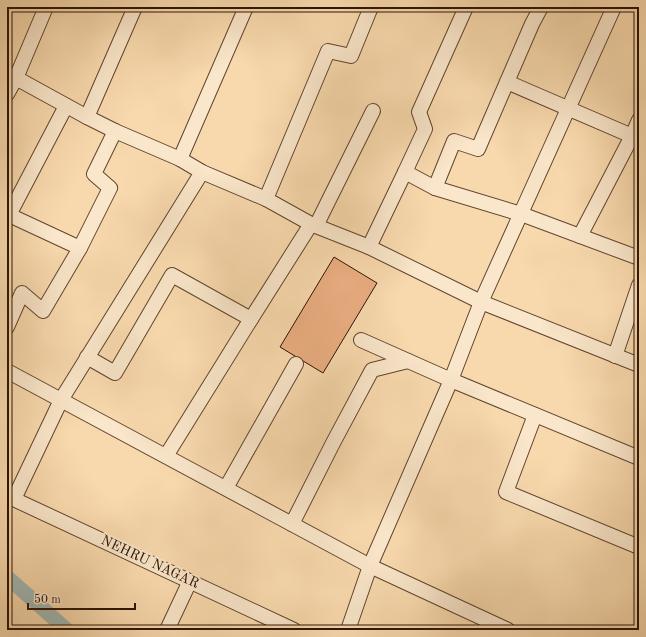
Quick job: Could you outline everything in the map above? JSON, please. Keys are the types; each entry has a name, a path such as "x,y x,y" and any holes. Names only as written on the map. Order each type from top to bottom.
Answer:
{"street":[{"path":"7,94 11,76 46,7"},
{"path":"87,117 135,7"},
{"path":"180,159 246,7"},
{"path":"266,199 328,51 351,56 371,7"},
{"path":"369,247 425,129 419,112 466,7"},
{"path":"434,188 454,141 478,149 532,24 541,7"},
{"path":"348,630 370,566 451,380 481,302 614,7"},
{"path":"11,76 115,131 180,159 202,172 266,199 313,225 369,247 481,302 639,365"},
{"path":"507,82 636,137"},
{"path":"66,106 9,215 80,248"},
{"path":"166,456 250,319 313,225 374,112"},
{"path":"580,236 636,137 639,120"},
{"path":"7,327 22,293 43,311 80,248 110,188 94,174 115,131"},
{"path":"10,497 61,400 202,172"},
{"path":"405,172 434,188 521,214 639,258"},
{"path":"88,357 115,374 172,275 250,319"},
{"path":"615,356 639,285"},
{"path":"361,340 451,380 639,458"},
{"path":"292,524 372,370 408,361"},
{"path":"226,488 296,364"},
{"path":"7,371 370,566 508,630"},
{"path":"534,415 506,492 639,547"},
{"name":"NEHRU NAGAR","path":"10,497 294,630"},
{"path":"167,630 190,581"}],"building":[{"path":"334,257 377,283 323,373 280,347"}],"waterway":[{"path":"7,577 67,630"}]}
